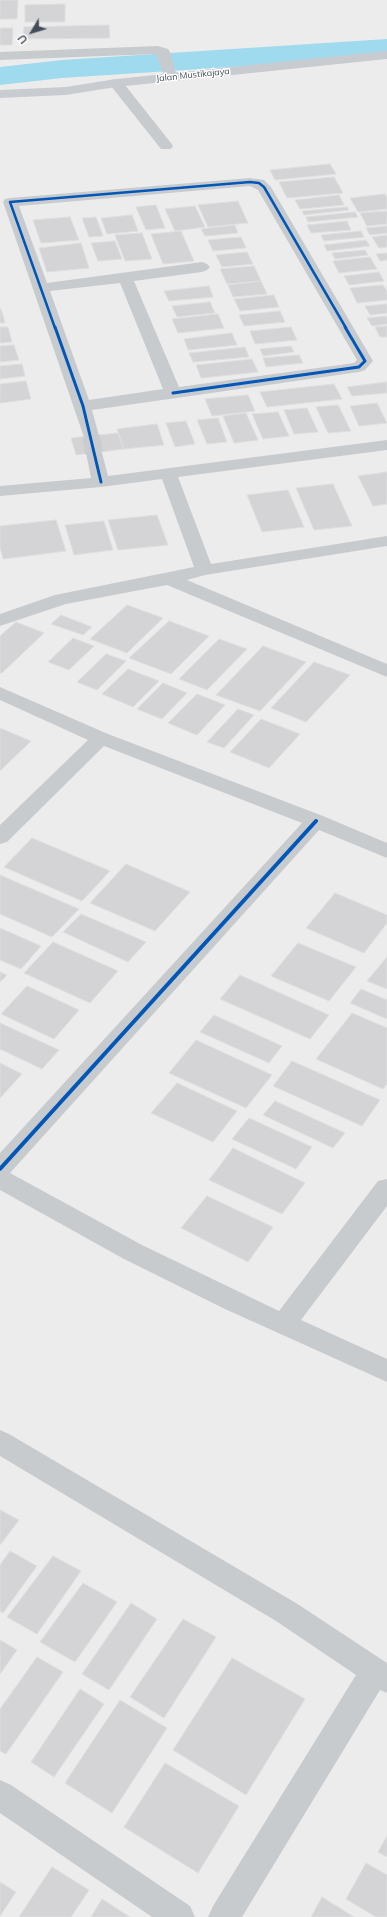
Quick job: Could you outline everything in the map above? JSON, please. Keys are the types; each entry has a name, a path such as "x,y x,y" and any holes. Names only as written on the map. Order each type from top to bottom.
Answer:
{"main road":[{"name":"Jalan Mustikajaya","path":"0,94 66,91 171,73 387,55"}],"street":[{"path":"0,56 161,50 171,73"},
{"path":"116,83 166,146"},
{"path":"83,406 359,367 364,361 264,187 259,183 250,182 5,203 40,288 83,406 91,436"},
{"path":"40,288 202,267"},
{"path":"125,278 173,393"},
{"path":"0,491 101,482 168,472 387,445"},
{"path":"94,453 101,482"},
{"path":"168,472 204,570"},
{"path":"0,620 62,599 204,570 387,541"},
{"path":"169,578 387,671"},
{"path":"0,693 101,738 316,821 387,851"},
{"path":"0,837 101,738"},
{"path":"0,1169 316,821"},
{"path":"0,1179 133,1252 234,1302 387,1371"},
{"path":"284,1324 387,1188"},
{"path":"0,1442 279,1608 381,1675 224,1917"},
{"path":"0,1795 179,1917"}],"building":[{"path":"0,0 18,0 17,19 0,19"},
{"path":"65,4 65,22 25,22 25,5"},
{"path":"109,25 110,38 23,39 24,27"},
{"path":"0,28 13,28 12,45 0,45"},
{"path":"330,164 336,174 275,180 270,170"},
{"path":"334,177 343,193 287,198 279,182"},
{"path":"385,194 387,198 387,209 358,212 350,198"},
{"path":"339,195 344,205 300,209 295,200"},
{"path":"238,201 248,223 208,227 198,205"},
{"path":"156,205 165,228 146,230 136,207"},
{"path":"195,206 205,227 175,231 165,209"},
{"path":"347,207 349,210 304,215 302,211"},
{"path":"387,211 387,224 367,226 360,213"},
{"path":"355,212 358,217 308,222 306,217"},
{"path":"132,215 138,231 107,234 101,218"},
{"path":"70,217 79,240 41,243 33,220"},
{"path":"96,217 103,236 89,237 82,218"},
{"path":"347,221 351,230 311,233 307,225"},
{"path":"235,225 238,233 205,236 201,229"},
{"path":"387,226 387,233 370,235 366,228"},
{"path":"181,231 194,261 163,264 151,234"},
{"path":"361,231 364,237 324,241 321,235"},
{"path":"142,233 152,259 125,261 115,235"},
{"path":"387,235 387,247 379,248 372,237"},
{"path":"241,237 246,248 213,251 208,240"},
{"path":"366,240 370,246 327,251 324,245"},
{"path":"115,241 122,259 98,261 91,243"},
{"path":"81,243 89,268 47,272 39,248"},
{"path":"365,250 368,255 335,259 332,253"},
{"path":"247,252 253,264 222,267 216,255"},
{"path":"387,253 387,260 380,261 376,254"},
{"path":"370,257 377,269 339,273 333,261"},
{"path":"254,266 261,281 227,284 220,269"},
{"path":"379,272 384,281 349,285 344,276"},
{"path":"261,281 267,294 233,297 228,285"},
{"path":"383,285 387,291 387,300 357,303 350,288"},
{"path":"209,286 213,297 169,301 164,291"},
{"path":"274,295 279,307 240,311 234,299"},
{"path":"210,302 215,313 177,317 172,306"},
{"path":"387,304 387,313 370,315 365,306"},
{"path":"1,309 5,323 0,323"},
{"path":"280,311 285,322 244,326 239,315"},
{"path":"218,314 224,328 178,333 172,319"},
{"path":"387,316 387,324 372,326 367,318"},
{"path":"387,326 387,337 380,337 375,327"},
{"path":"0,327 8,327 12,342 0,343"},
{"path":"291,327 297,340 255,344 250,331"},
{"path":"232,333 237,345 188,350 184,339"},
{"path":"14,345 19,360 0,362 0,346"},
{"path":"291,346 294,352 263,356 260,349"},
{"path":"245,347 249,357 193,362 189,353"},
{"path":"299,355 303,363 266,367 263,358"},
{"path":"252,359 258,372 201,378 196,365"},
{"path":"22,364 25,376 0,379 0,366"},
{"path":"26,381 31,399 0,403 0,384"},
{"path":"387,382 387,393 352,396 347,387"},
{"path":"334,384 342,399 267,407 260,392"},
{"path":"248,395 255,411 212,416 205,399"},
{"path":"377,403 387,423 359,426 350,406"},
{"path":"338,405 351,431 328,433 316,407"},
{"path":"307,408 318,432 294,434 284,410"},
{"path":"278,412 289,436 263,439 252,414"},
{"path":"246,413 258,440 234,443 223,416"},
{"path":"218,418 227,442 207,444 197,420"},
{"path":"186,421 195,444 175,447 166,423"},
{"path":"157,424 164,445 124,449 117,429"},
{"path":"118,433 124,449 76,455 71,438"},
{"path":"387,472 387,504 373,506 358,476"},
{"path":"333,484 352,526 314,530 296,488"},
{"path":"288,490 304,527 262,532 247,495"},
{"path":"157,515 168,545 118,550 108,520"},
{"path":"56,520 66,551 3,559 0,547 0,526"},
{"path":"104,521 113,550 74,555 65,525"},
{"path":"127,605 163,618 127,653 90,639"},
{"path":"61,615 92,627 83,635 51,624"},
{"path":"169,621 209,636 171,674 129,658"},
{"path":"16,622 44,633 2,673 0,673 0,636"},
{"path":"73,638 94,646 69,670 48,662"},
{"path":"219,639 247,649 207,690 179,679"},
{"path":"263,646 306,662 260,711 216,695"},
{"path":"106,654 126,661 97,690 77,682"},
{"path":"314,662 350,675 306,722 271,708"},
{"path":"128,669 159,681 133,707 102,694"},
{"path":"163,683 187,693 162,719 137,709"},
{"path":"197,694 225,705 197,735 168,723"},
{"path":"238,709 254,715 224,748 207,742"},
{"path":"261,719 300,734 269,768 230,752"},
{"path":"0,728 31,741 0,771"},
{"path":"32,838 110,871 82,901 4,867"},
{"path":"126,864 190,892 155,931 90,903"},
{"path":"0,875 79,909 52,937 0,914"},
{"path":"335,893 387,915 387,923 364,953 306,928"},
{"path":"81,914 146,942 128,962 63,932"},
{"path":"0,928 41,946 21,969 0,960"},
{"path":"53,942 118,971 90,1003 24,973"},
{"path":"298,943 356,967 329,1001 271,976"},
{"path":"387,957 387,989 367,981"},
{"path":"0,972 7,975 0,982"},
{"path":"240,975 329,1015 310,1039 220,999"},
{"path":"27,986 79,1010 54,1039 1,1014"},
{"path":"361,989 387,1000 387,1019 350,1003"},
{"path":"352,1013 387,1028 387,1084 383,1089 316,1059"},
{"path":"214,1015 282,1046 269,1063 200,1032"},
{"path":"0,1023 59,1050 42,1069 0,1049"},
{"path":"196,1040 272,1075 246,1108 169,1073"},
{"path":"292,1061 380,1100 362,1126 273,1086"},
{"path":"0,1063 22,1074 0,1098"},
{"path":"177,1083 237,1111 213,1142 151,1113"},
{"path":"275,1101 345,1133 333,1148 263,1115"},
{"path":"249,1118 312,1147 296,1169 232,1139"},
{"path":"233,1148 305,1183 282,1214 209,1180"},
{"path":"207,1196 273,1227 248,1262 181,1228"},
{"path":"0,1510 19,1520 0,1545"},
{"path":"10,1551 37,1566 3,1613 0,1611 0,1565"},
{"path":"53,1556 81,1571 37,1634 7,1617"},
{"path":"83,1583 117,1602 75,1662 40,1642"},
{"path":"131,1603 157,1619 109,1690 82,1674"},
{"path":"183,1619 216,1637 164,1718 130,1697"},
{"path":"0,1640 17,1650 0,1674"},
{"path":"37,1657 63,1672 6,1754 0,1751 0,1709"},
{"path":"232,1658 305,1699 246,1795 173,1750"},
{"path":"80,1689 104,1704 54,1777 31,1762"},
{"path":"120,1700 167,1728 112,1813 65,1783"},
{"path":"165,1763 239,1806 198,1873 124,1827"},
{"path":"387,1836 387,1857 378,1852"},
{"path":"366,1863 387,1875 387,1917 376,1917 346,1899"},
{"path":"52,1867 89,1890 71,1917 19,1917"},
{"path":"0,1882 16,1892 0,1916"},
{"path":"322,1897 354,1917 311,1917"},
{"path":"102,1899 130,1917 91,1917"}],"waterway":[{"path":"0,76 62,69 387,48"}],"tunnel":[{"path":"91,436 94,453"}],"cycle path":[{"path":"101,482 83,406 10,202 250,182 259,183 264,187 365,361 359,367 173,393"},
{"path":"0,1169 316,821"}]}
